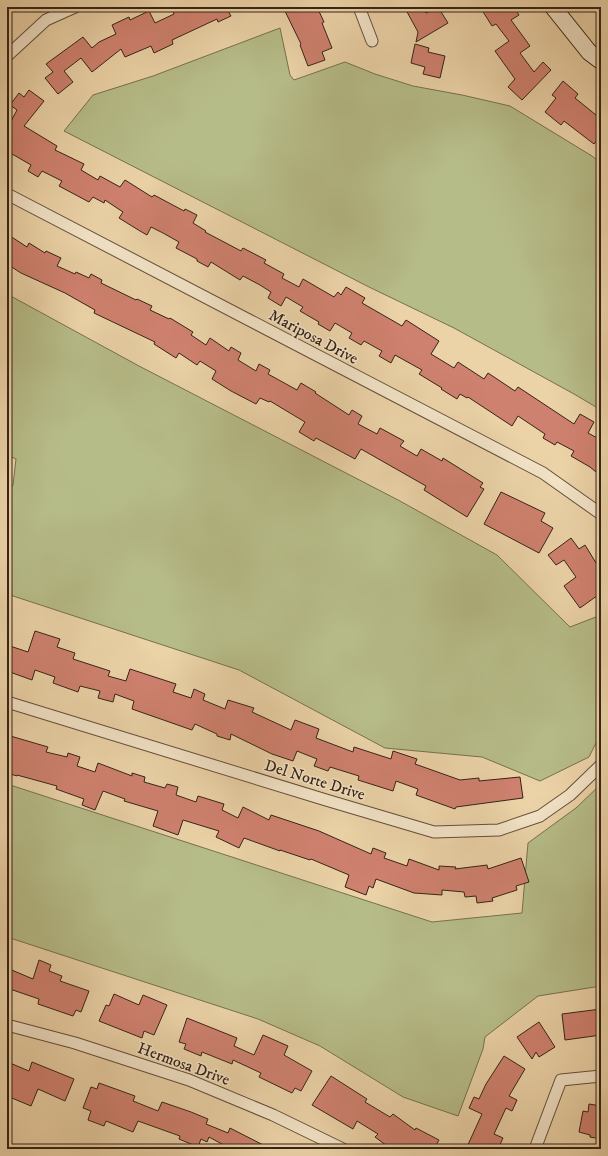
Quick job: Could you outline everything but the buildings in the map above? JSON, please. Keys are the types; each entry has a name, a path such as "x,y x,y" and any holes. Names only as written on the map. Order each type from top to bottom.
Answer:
{"street":[{"path":"7,56 46,20 75,7"},
{"path":"359,7 372,41"},
{"path":"553,7 589,52 601,61"},
{"name":"Mariposa Drive","path":"7,194 543,473 601,514"},
{"name":"Del Norte Drive","path":"7,702 434,832 499,830 540,816 570,795 601,766"},
{"name":"Hermosa Drive","path":"7,1025 75,1043 189,1080 273,1114 343,1149"},
{"path":"535,1149 561,1080 601,1076"}],"green space":[{"path":"280,28 290,75 294,80 345,62 375,74 413,86 510,106 601,163 601,410 454,328 369,287 64,131 93,95 153,76"},
{"path":"7,294 139,366 400,501 497,555 570,627 601,615 601,733 589,757 540,781 482,757 385,748 239,670 7,594 7,495 13,485 16,459 7,455"},
{"path":"7,784 432,922 522,913 528,843 576,808 601,784 601,986 538,996 485,1037 483,1049 458,1116 403,1097 320,1046 258,1019 7,937"}]}
